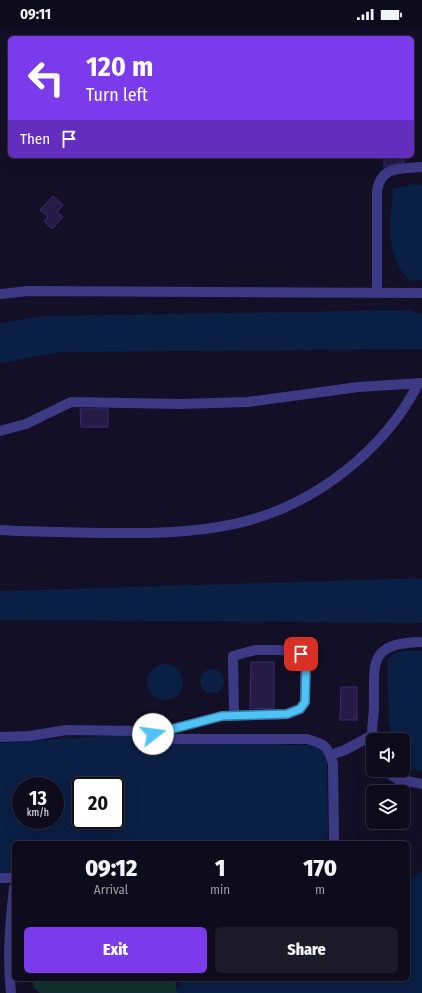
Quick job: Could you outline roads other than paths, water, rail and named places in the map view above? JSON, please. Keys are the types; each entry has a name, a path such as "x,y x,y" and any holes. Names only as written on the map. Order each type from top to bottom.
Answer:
{"lane":[{"path":"377,293 378,181 383,175 392,169 422,167"},
{"path":"0,294 28,291 422,293"},
{"path":"0,431 26,424 71,402 214,404 248,402 358,387 420,384"},
{"path":"0,530 164,533 203,531 250,521 295,502 340,475 385,434 409,402 420,384"},
{"path":"373,733 374,666 377,655 384,649 395,645 422,642"},
{"path":"153,734 222,716 234,716 287,714 300,709 305,702 306,667 301,654 296,651 255,650 233,656 234,716"},
{"path":"0,737 30,736 66,730 139,731 175,738 307,739 323,744 331,755 333,764 334,841"},
{"path":"331,755 366,743"},
{"path":"394,777 408,783 422,784"},
{"path":"0,878 12,878"},
{"path":"11,993 9,978 9,930 12,905"}],"water":[{"path":"415,184 422,185 422,280 410,281 401,271 392,249 390,225 393,188"},
{"path":"409,310 422,314 422,349 61,352 0,363 0,323 42,316"},
{"path":"422,578 422,623 0,620 0,591"},
{"path":"422,651 422,771 410,768 410,733 391,733 389,723 387,662 390,657 399,652"},
{"path":"169,664 178,669 182,675 182,689 178,695 169,700 161,700 152,695 148,689 147,678 152,669 158,665"},
{"path":"212,669 221,672 224,681 221,690 212,693 203,690 200,681 203,672"},
{"path":"131,734 155,740 322,746 327,763 328,841 12,841 12,873 0,873 0,743"},
{"path":"422,870 422,993 177,993 177,988 183,981 410,981 410,881"}]}
